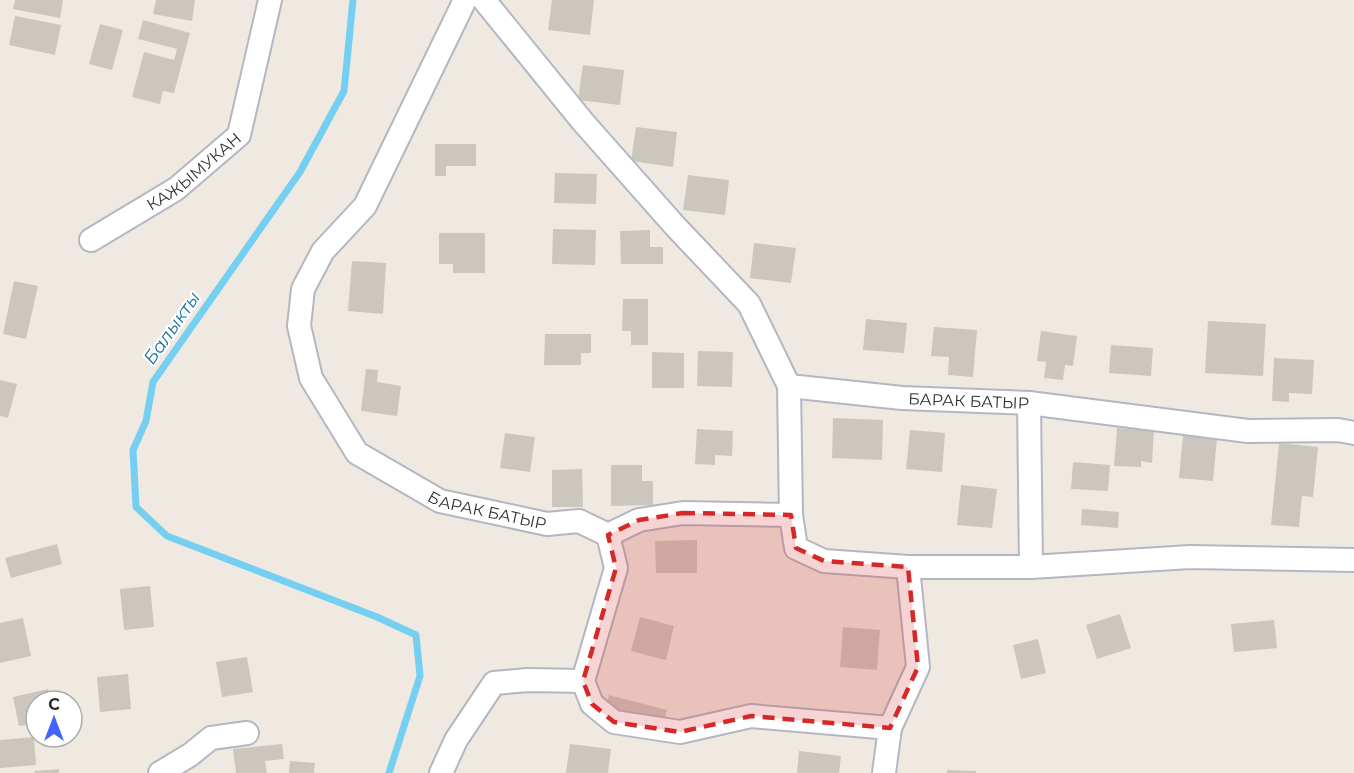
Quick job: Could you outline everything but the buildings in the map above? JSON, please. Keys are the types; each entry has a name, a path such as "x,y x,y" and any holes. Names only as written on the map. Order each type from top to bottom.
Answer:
{"street":[{"name":"КАЖЫМУКАН","path":"91,240 176,189 239,135 270,0"},
{"name":"БАРАК БАТЫР","path":"465,0 365,206 323,250 303,289 299,326 311,378 357,453 440,501 547,524 579,521 608,535"},
{"path":"484,0 583,122 675,226 749,304 789,386 790,515 796,548 824,561 908,567 1031,567 1190,556 1354,560"},
{"name":"БАРАК БАТЫР","path":"789,386 902,398 1029,403 1248,431 1338,430 1354,433"},
{"path":"1029,403 1031,567"},
{"path":"790,515 683,513 639,519 608,535 616,568 583,681 592,704 614,722 680,732 751,716 890,728"},
{"path":"884,773 890,728 918,667 908,567"},
{"path":"441,773 456,740 494,683 528,680 583,681"},
{"path":"160,773 190,755 211,738 247,733"}],"highlighted area":[{"path":"683,513 791,515 796,548 824,561 908,567 918,667 890,728 751,716 680,732 614,722 592,704 583,681 616,568 608,535 639,520"}],"waterway":[{"name":"Балыкты","path":"353,0 344,91 300,172 153,382 146,421 133,450 136,507 167,536 377,617 416,635 420,676 389,773"}]}
